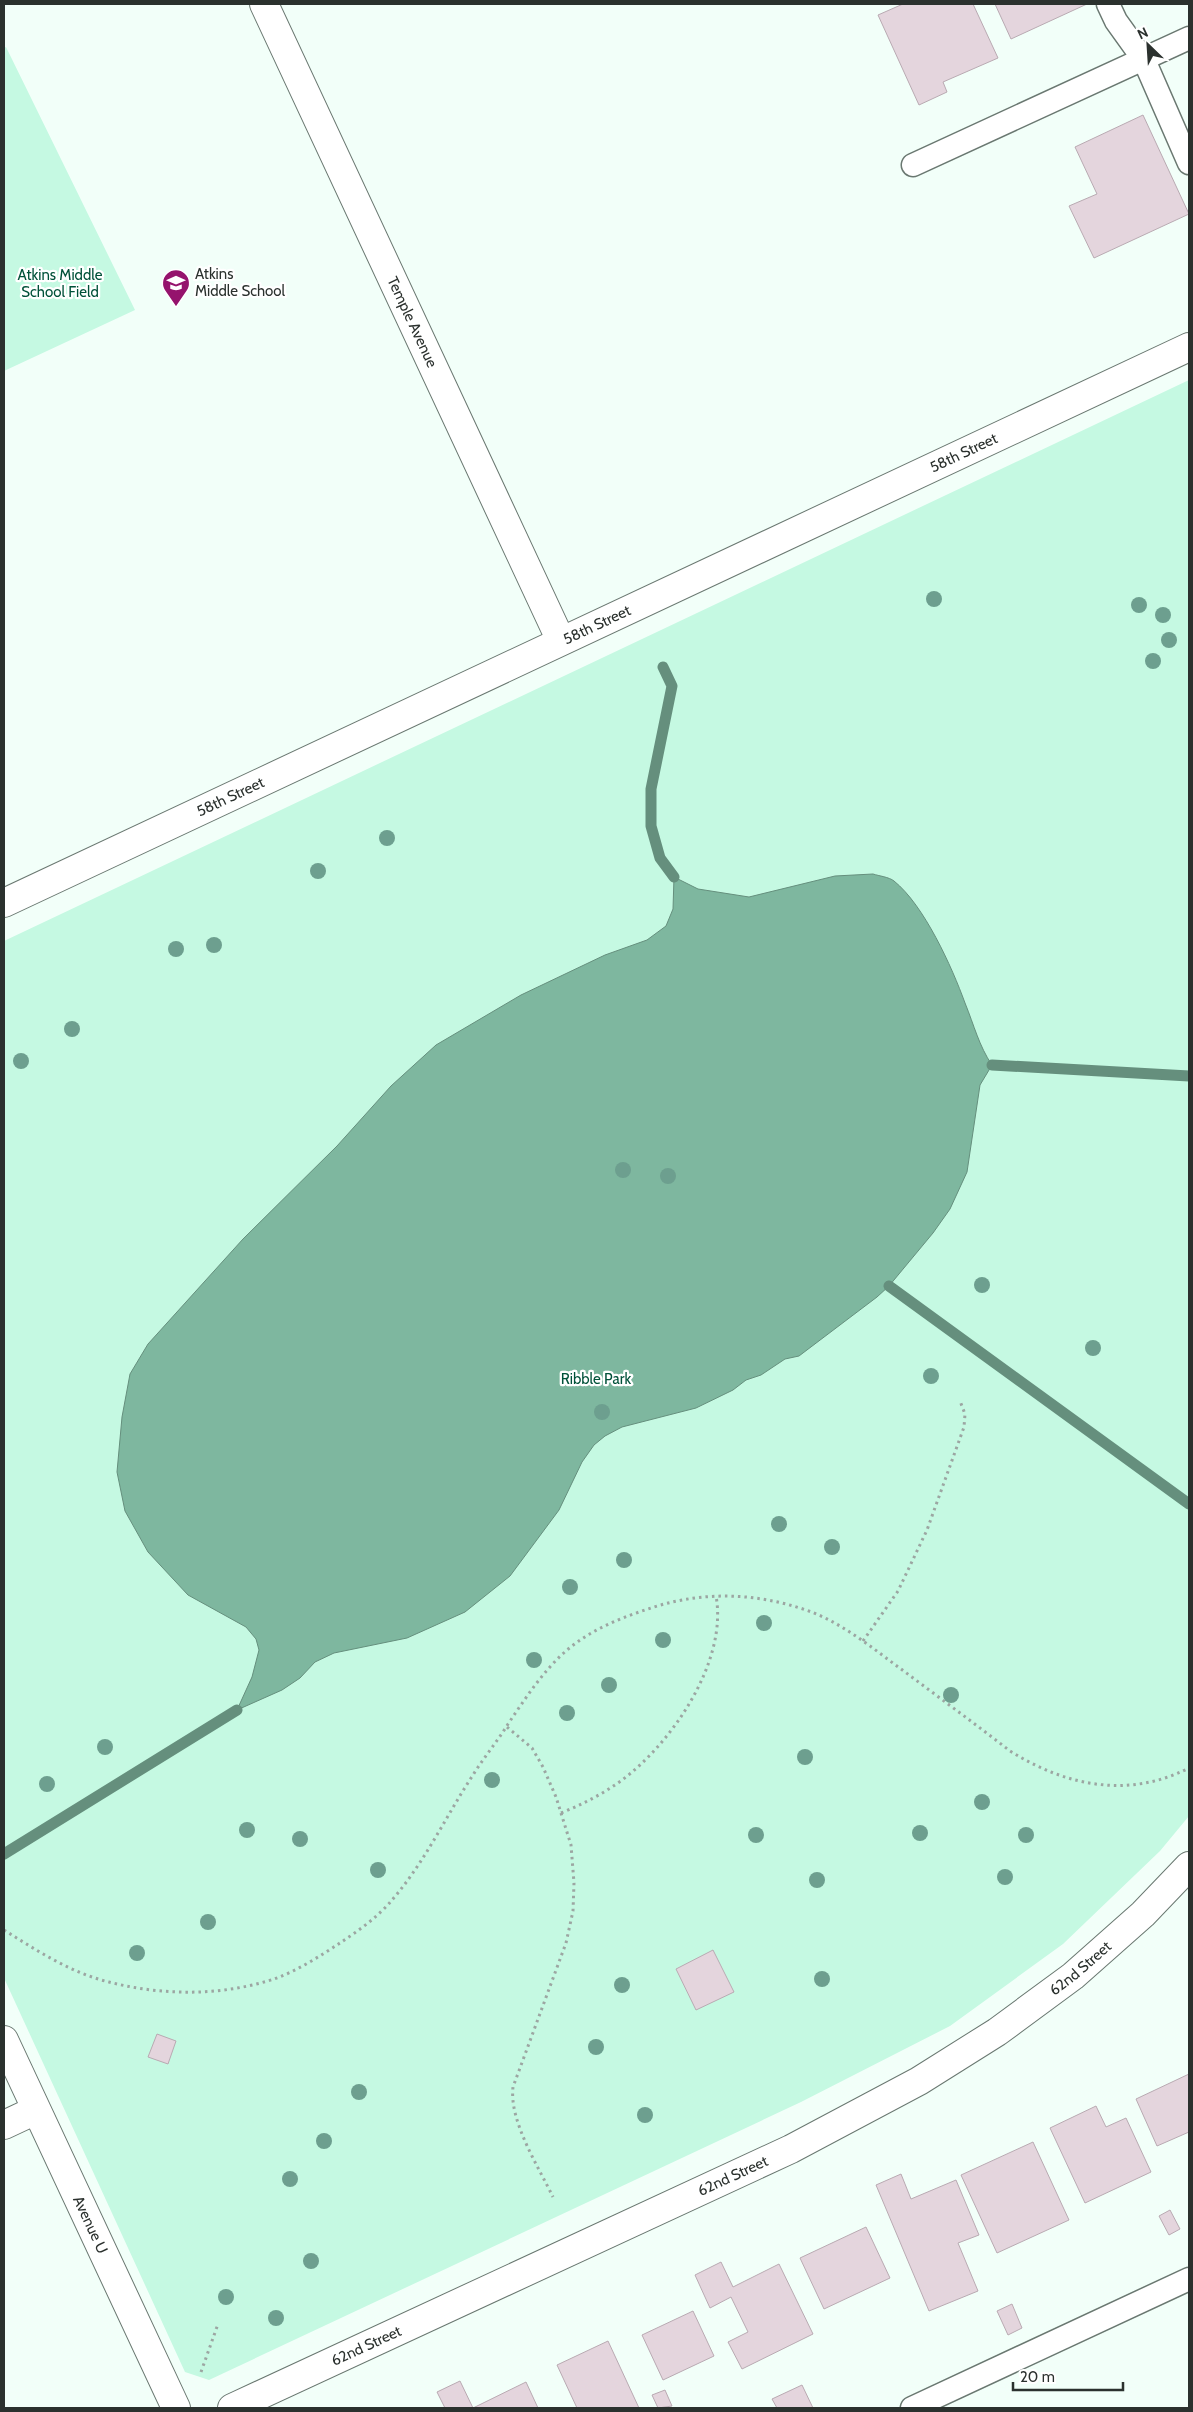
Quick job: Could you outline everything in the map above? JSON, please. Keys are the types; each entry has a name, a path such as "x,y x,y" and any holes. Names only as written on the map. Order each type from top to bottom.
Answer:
{"street":[{"name":"Temple Avenue","path":"264,4 561,641"},
{"name":"58th Street","path":"4,903 1189,347"},
{"name":"62nd Street","path":"232,2408 791,2149 919,2081 997,2032 1072,1976 1185,1878"},
{"name":"Avenue U","path":"4,2040 176,2408"},
{"path":"4,2125 36,2110"}],"lane":[{"path":"1108,4 1116,21 1144,60 1189,163"},
{"path":"913,165 1189,38"},
{"path":"912,2408 1189,2279"}],"path":[{"path":"863,1641 898,1591 927,1530 964,1427 965,1414 960,1401"},
{"path":"562,1813 591,1800 623,1779 658,1746 685,1713 708,1665 718,1619 716,1596"},
{"path":"4,1930 68,1967 106,1982 147,1990 190,1992 235,1989 277,1978 318,1957 361,1929 390,1903 411,1877 473,1774 544,1674 566,1651 594,1631 626,1616 670,1602 716,1596 749,1596 807,1610 829,1620 863,1641 1010,1751 1036,1767 1059,1776 1104,1786 1124,1786 1173,1776 1189,1768"},
{"path":"507,1727 532,1748 543,1767 562,1813 571,1845 574,1883 573,1911 566,1943 513,2087 512,2096 516,2119 552,2197"},
{"path":"201,2372 218,2324"}],"green space":[{"name":"Atkins Middle School Field","path":"6,47 135,310 4,371 4,48"},
{"name":"Ribble Park","path":"1189,380 1189,1816 1160,1851 1063,1944 950,2026 801,2102 209,2380 185,2372 4,1978 4,941"}],"shaded area":[{"path":"873,874 894,881 916,905 926,921 953,972 980,1043 992,1065 980,1085 967,1172 950,1209 933,1233 889,1286 799,1356 785,1359 761,1375 746,1380 733,1390 696,1408 622,1427 605,1436 594,1445 582,1462 559,1510 510,1576 465,1612 407,1638 334,1653 315,1662 300,1678 282,1690 237,1710 252,1677 259,1650 256,1639 246,1627 188,1595 148,1552 125,1511 117,1472 122,1417 130,1374 148,1344 243,1239 337,1146 391,1086 436,1045 521,995 605,955 647,940 666,926 673,909 674,877 698,889 749,897 835,876"}],"building":[{"path":"903,4 973,4 998,58 943,82 947,92 919,105 878,15"},
{"path":"995,4 1087,4 1011,39"},
{"path":"1143,115 1189,214 1094,258 1069,206 1097,194 1075,147"},
{"path":"713,1950 734,1992 696,2010 676,1969"},
{"path":"157,2034 176,2041 168,2064 148,2057"},
{"path":"1189,2074 1189,2132 1157,2146 1136,2099"},
{"path":"1096,2106 1106,2127 1126,2118 1151,2172 1085,2203 1050,2128"},
{"path":"1033,2142 1069,2220 997,2253 961,2175"},
{"path":"901,2174 911,2199 956,2180 979,2235 958,2243 978,2291 929,2311 876,2185"},
{"path":"1170,2210 1180,2229 1169,2235 1159,2216"},
{"path":"866,2227 890,2278 824,2309 800,2258"},
{"path":"721,2262 733,2287 779,2264 813,2334 742,2369 728,2342 748,2332 731,2297 710,2308 695,2275"},
{"path":"1012,2304 1022,2328 1008,2335 997,2311"},
{"path":"693,2311 714,2356 663,2380 642,2335"},
{"path":"608,2341 639,2408 577,2408 557,2365"},
{"path":"460,2381 473,2408 445,2408 437,2392"},
{"path":"526,2382 538,2408 473,2408"},
{"path":"802,2385 813,2408 777,2408 772,2399"},
{"path":"665,2390 672,2406 658,2408 652,2395"}],"waterway":[{"path":"663,667 672,686 651,789 651,826 660,858 674,877"},
{"path":"992,1065 1189,1076"},
{"path":"889,1286 1189,1504"},
{"path":"4,1854 237,1710"}],"place":[{"name":"Atkins Middle School","path":"176,307"}]}
